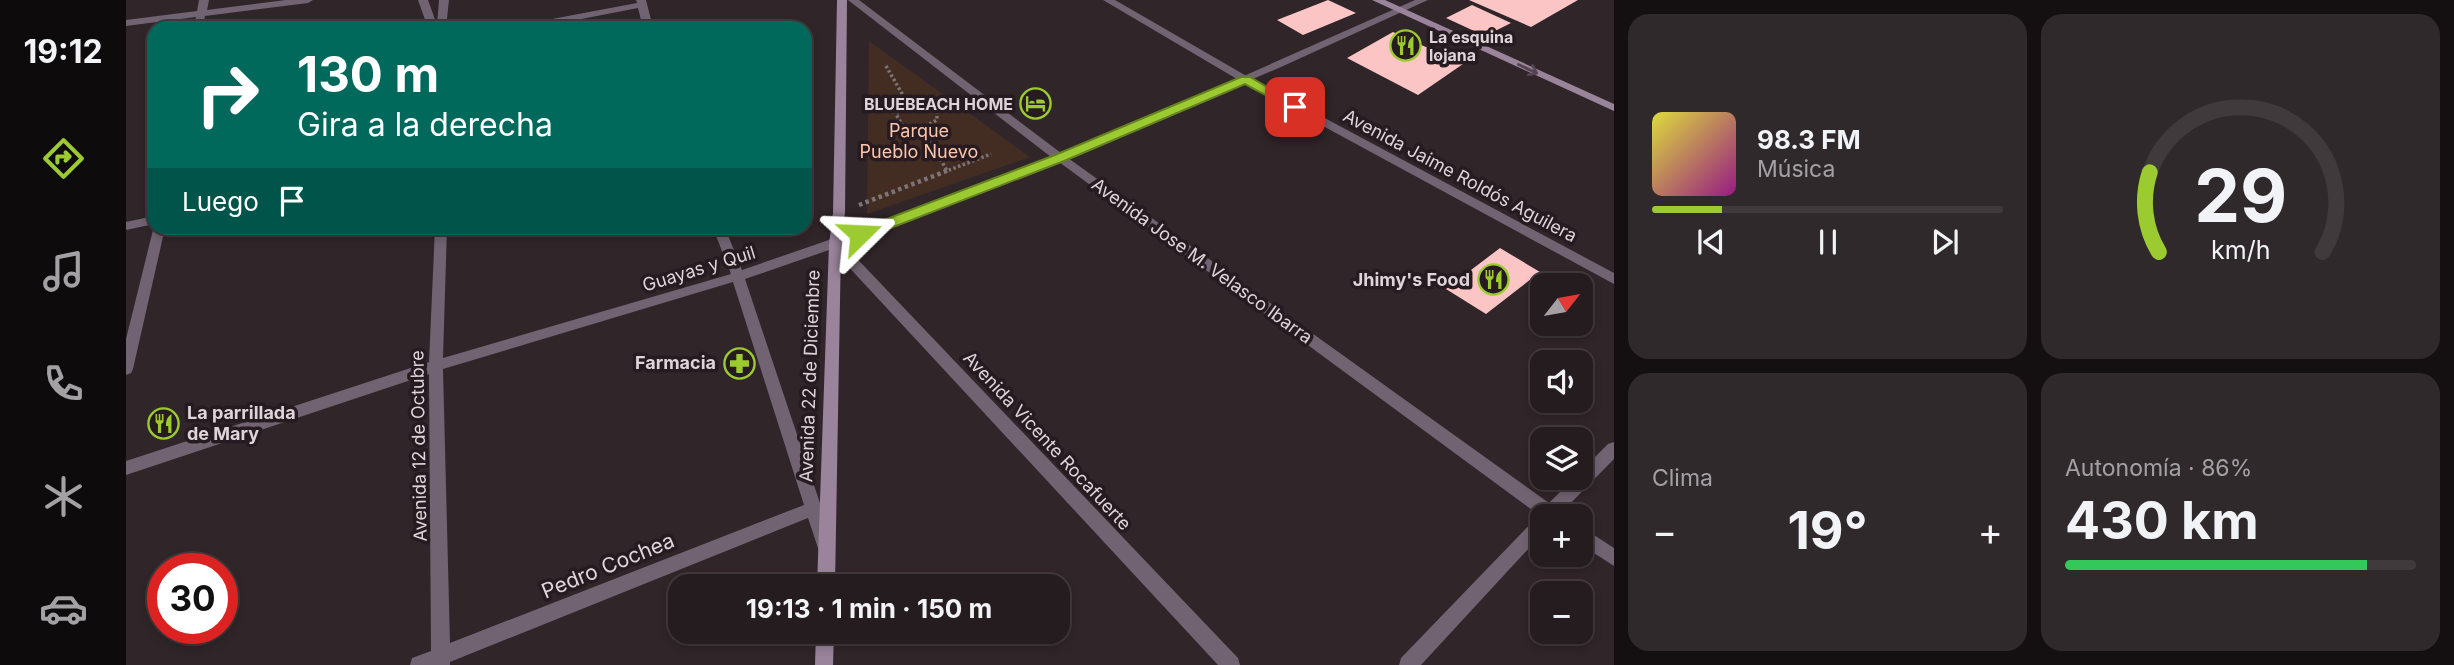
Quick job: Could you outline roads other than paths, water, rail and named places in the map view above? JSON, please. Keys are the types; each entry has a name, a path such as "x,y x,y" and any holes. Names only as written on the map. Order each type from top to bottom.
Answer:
{"main road":[{"name":"Avenida 22 de Diciembre","path":"826,574 835,244 839,213 842,0"},
{"path":"1377,0 1614,108"},
{"path":"824,665 825,644"}],"street":[{"path":"199,21 204,0"},
{"path":"126,23 308,0"},
{"path":"423,0 430,21"},
{"path":"442,21 444,0"},
{"name":"Avenida Jose M. Velasco Ibarra","path":"853,0 1060,158 1530,504"},
{"name":"Avenida Jaime Roldós Aguilera","path":"1108,0 1246,80 1614,279"},
{"name":"Guayas y Quil","path":"126,468 436,366 738,276 835,244 1060,158 1246,80 1423,0"},
{"path":"554,21 641,3 646,21"},
{"path":"126,226 147,222"},
{"path":"126,369 157,235"},
{"name":"Avenida 12 de Octubre","path":"441,235 436,366 441,661"},
{"path":"722,235 738,276 827,549"},
{"name":"Avenida Vicente Rocafuerte","path":"835,244 1231,665"},
{"path":"1561,504 1614,449"},
{"name":"Pedro Cochea","path":"419,665 441,661 812,509"},
{"path":"1408,665 1530,536"},
{"path":"1593,543 1614,558"}],"place":[{"name":"La esquina lojana","path":"1406,46"},
{"name":"BLUEBEACH HOME","path":"1036,104"},
{"name":"Jhimy's Food","path":"1493,280"},
{"name":"Farmacia","path":"739,363"},
{"name":"La parrillada de Mary","path":"164,423"}],"park label":[{"name":"Parque Pueblo Nuevo","path":"919,141"}]}
